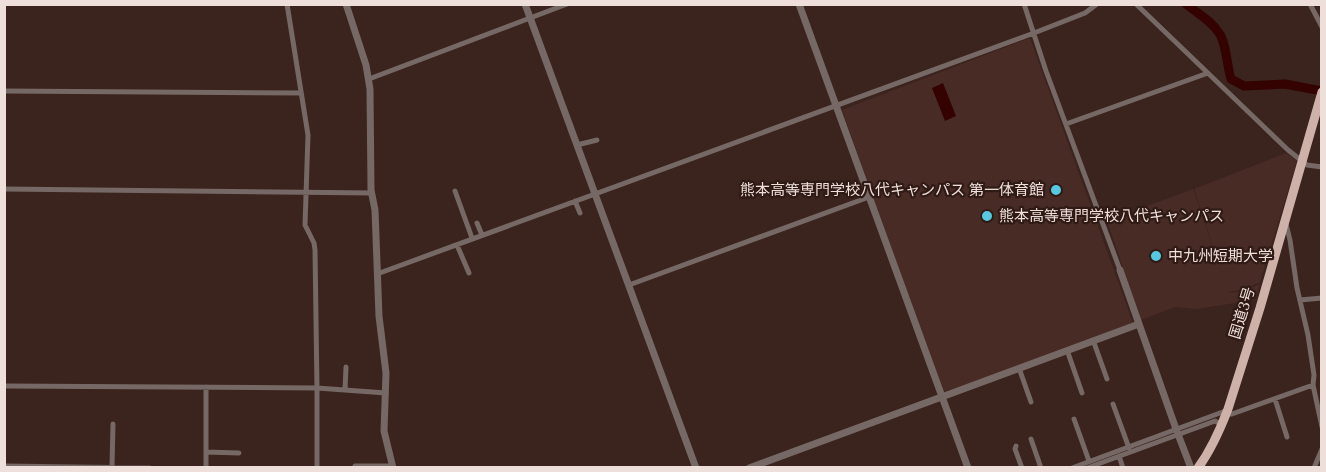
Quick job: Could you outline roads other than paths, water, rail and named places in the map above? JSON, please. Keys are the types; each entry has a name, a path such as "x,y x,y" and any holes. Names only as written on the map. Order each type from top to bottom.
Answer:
{"highway":[{"name":"国道3号","path":"1198,468 1206,455 1215,421 1227,412 1260,308 1321,94"}],"street":[{"path":"287,4 308,135 305,225 315,250 317,468"},
{"path":"525,4 696,468"},
{"path":"369,79 567,4"},
{"path":"800,4 968,468"},
{"path":"1023,4 1191,468"},
{"path":"377,274 1034,33 1085,13 1097,4"},
{"path":"1136,4 1288,150 1307,165 1322,167"},
{"path":"1310,4 1322,27"},
{"path":"346,5 366,65 370,89 370,160 386,373 384,431 392,467 355,466"},
{"path":"1066,124 1208,73"},
{"path":"4,91 301,93"},
{"path":"577,145 597,140"},
{"path":"4,189 372,193"},
{"path":"455,191 472,238"},
{"path":"629,285 869,197"},
{"path":"575,201 580,213"},
{"path":"1285,219 1309,343 1314,375 1313,385 1322,427"},
{"path":"477,223 482,235"},
{"path":"457,245 469,273"},
{"path":"1300,300 1322,298"},
{"path":"749,468 1139,324"},
{"path":"1093,340 1107,379"},
{"path":"1067,350 1082,393"},
{"path":"345,390 346,367"},
{"path":"1019,368 1031,402"},
{"path":"1072,468 1177,431 1215,421 1227,412 1232,414 1313,385"},
{"path":"4,386 317,388 386,393"},
{"path":"206,387 206,468"},
{"path":"1275,399 1287,438"},
{"path":"1113,404 1129,449"},
{"path":"1074,420 1088,464"},
{"path":"112,467 113,424"},
{"path":"1031,439 1041,468"},
{"path":"1016,446 1022,468"},
{"path":"1107,457 1119,456 1129,449"},
{"path":"1314,468 1322,449"},
{"path":"206,452 239,453"},
{"path":"1119,456 1122,468"},
{"path":"4,466 147,468"}],"waterway":[{"path":"1186,4 1219,33 1225,48 1231,79 1244,86 1285,84 1322,91"}],"place":[{"name":"熊本高等専門学校八代キャンパス 第一体育館","path":"1056,190"},
{"name":"熊本高等専門学校八代キャンパス","path":"987,216"},
{"name":"中九州短期大学","path":"1156,256"}]}
